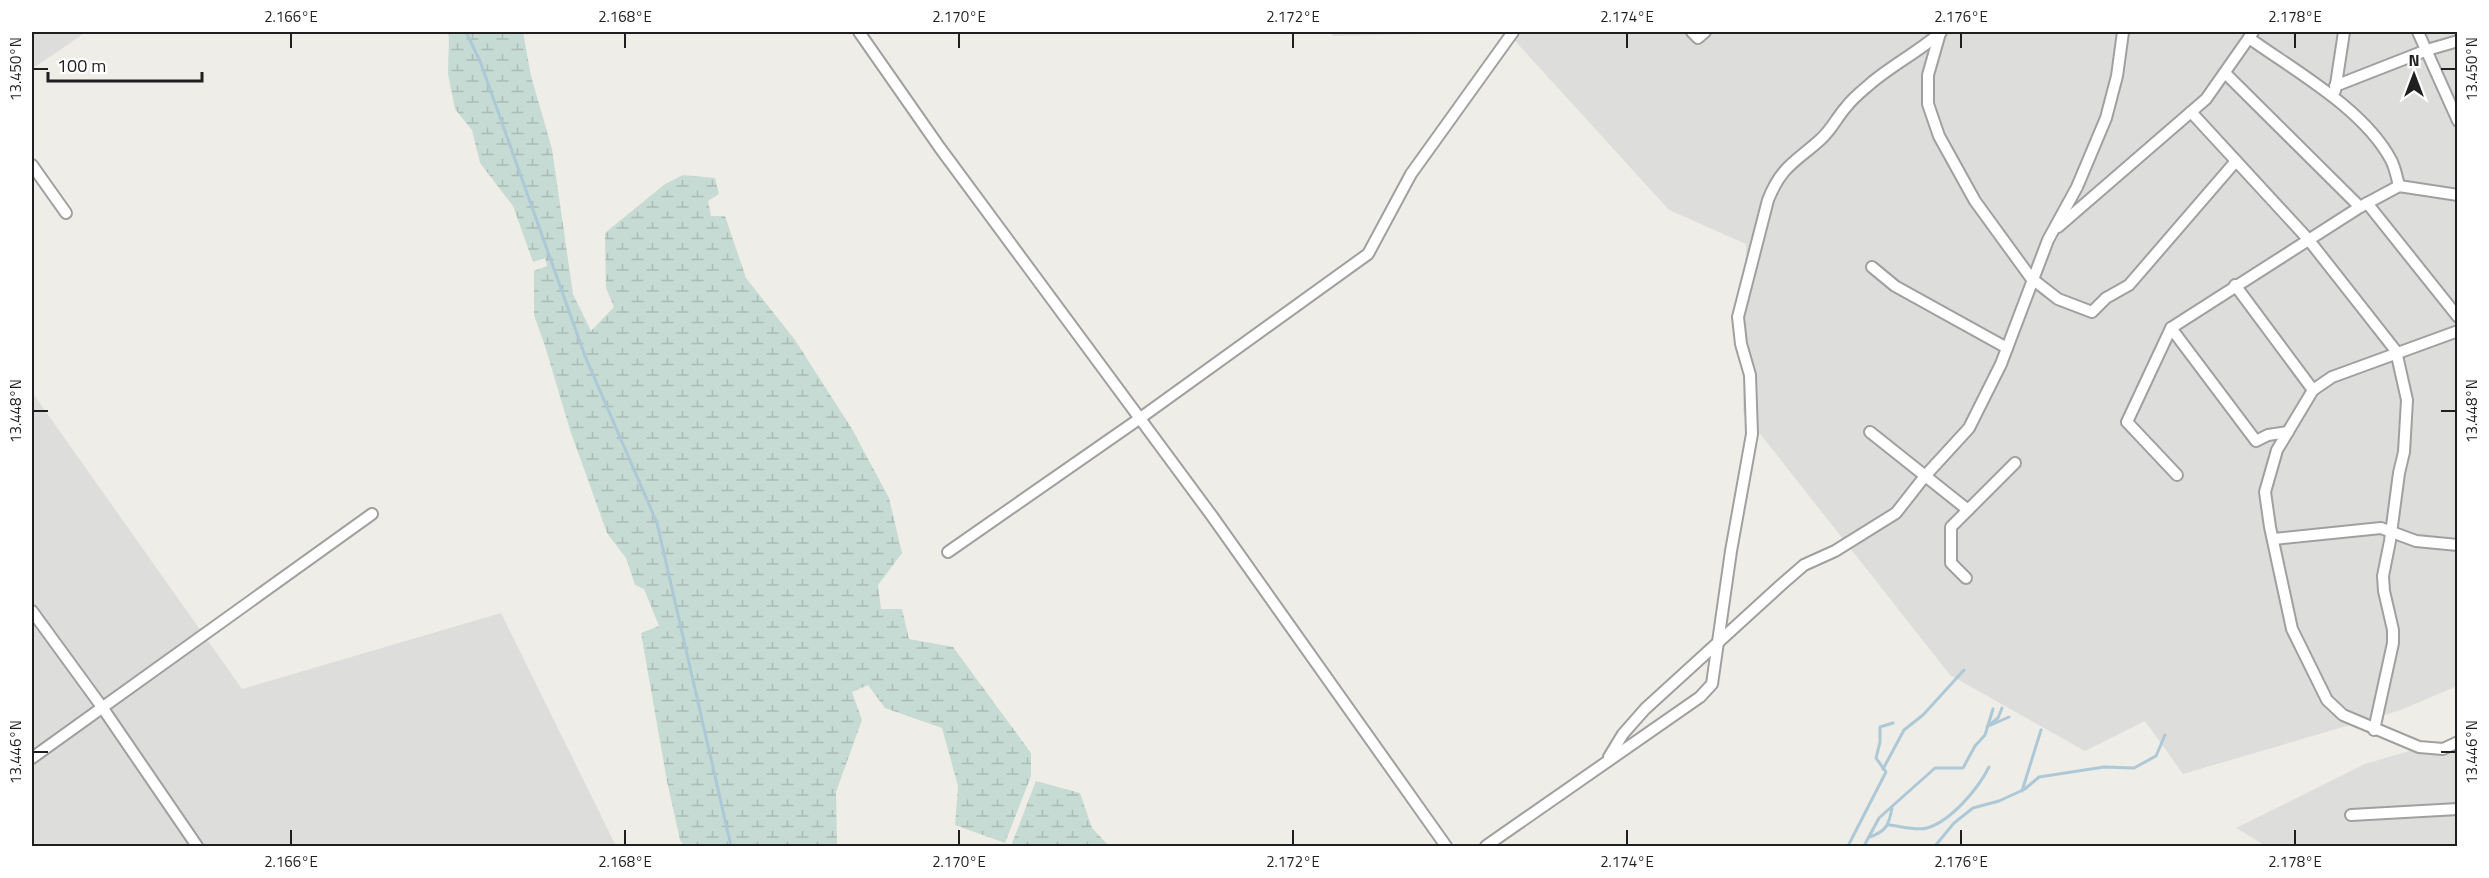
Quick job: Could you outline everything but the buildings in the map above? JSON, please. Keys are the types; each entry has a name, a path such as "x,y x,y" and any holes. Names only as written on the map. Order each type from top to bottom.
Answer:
{"street":[{"path":"859,32 940,148 1219,525 1446,846"},
{"path":"948,552 1139,419 1368,254 1411,174 1511,36 1520,32"},
{"path":"1692,32 1698,38 1705,32"},
{"path":"1941,32 1928,75 1928,104 1931,119 1975,201 2031,278 2058,299 2092,312 2106,298 2128,285 2236,161"},
{"path":"1486,846 1708,690 1712,684 1752,434 1750,375 1741,344 1738,317 1768,200 1782,172 1827,133 1847,105 1887,70 1941,32"},
{"path":"1607,760 1623,734 1645,709 1804,566 1835,551 1896,513 1925,476 1969,428 2007,348 2031,278 2050,233 2077,187 2106,118 2117,76 2123,32"},
{"path":"2333,98 2344,32"},
{"path":"2418,32 2457,121"},
{"path":"2050,233 2206,99 2251,35 2333,98 2367,128 2392,160 2399,186"},
{"path":"2335,86 2427,50 2457,41"},
{"path":"2225,73 2363,205 2457,317"},
{"path":"2191,112 2308,239 2396,351 2407,400 2404,452 2398,473 2392,531 2383,576 2393,630 2393,643 2374,730"},
{"path":"32,165 66,213"},
{"path":"2177,474 2127,422 2171,328 2308,239 2399,186 2457,195"},
{"path":"1872,267 1894,286 2007,348"},
{"path":"2235,285 2313,390"},
{"path":"2171,328 2256,441 2268,435 2288,432"},
{"path":"2457,331 2396,351 2332,377 2313,390 2277,450 2265,492 2292,629 2318,685 2335,710 2374,730 2419,747 2433,749 2450,747 2457,742"},
{"path":"1869,432 1968,510"},
{"path":"1966,578 1951,563 1951,527 2015,463"},
{"path":"32,758 372,514"},
{"path":"2274,539 2381,528 2416,541 2457,545"},
{"path":"32,611 102,707 196,846"},
{"path":"2351,815 2457,809"}],"shaded area":[{"path":"32,32 86,32 32,69"},
{"path":"1331,32 1507,32 1333,36"},
{"path":"1507,32 2457,32 2457,686 2401,710 2183,774 2145,721 2085,751 1950,675 1743,412 1746,244 1669,210"},
{"path":"32,392 242,689 501,613 616,846 32,846"},
{"path":"2457,737 2457,846 2266,846 2236,828 2365,764"}],"green space":[{"path":"446,32 523,32 531,76 552,149 573,294 591,331 614,307 606,288 605,233 665,184 683,175 715,178 719,194 708,201 711,216 725,216 746,278 795,340 852,429 889,498 902,553 878,585 881,609 902,609 909,639 953,647 1031,753 1031,776 1005,843 955,825 958,786 942,728 885,708 868,685 852,692 862,720 836,792 837,846 684,846 680,840 667,781 641,633 659,626 644,589 635,585 626,558 607,533 570,430 534,315 534,271 547,266 545,258 533,262 513,206 480,163 472,130 455,109 448,74 449,36"},
{"path":"1036,781 1080,793 1092,828 1109,846 1011,846"}],"waterway":[{"path":"466,32 480,61 585,356 657,523 731,846"},
{"path":"1883,769 1904,730 1923,715 1964,670"},
{"path":"1987,727 1998,718 2002,708"},
{"path":"1864,846 1879,818 1935,768 1963,768 1975,746 1985,735 1993,709"},
{"path":"1991,725 2009,717"},
{"path":"1848,846 1886,772 1876,758 1880,742 1880,727 1893,723"},
{"path":"2022,791 2041,730"},
{"path":"1935,846 1954,823 1973,808 1999,801 2025,789 2039,777 2104,767 2134,768 2156,756 2165,735"},
{"path":"1889,825 1918,829 1927,828 1945,819 1963,803 1989,767"},
{"path":"1869,837 1886,827 1892,808"}]}
